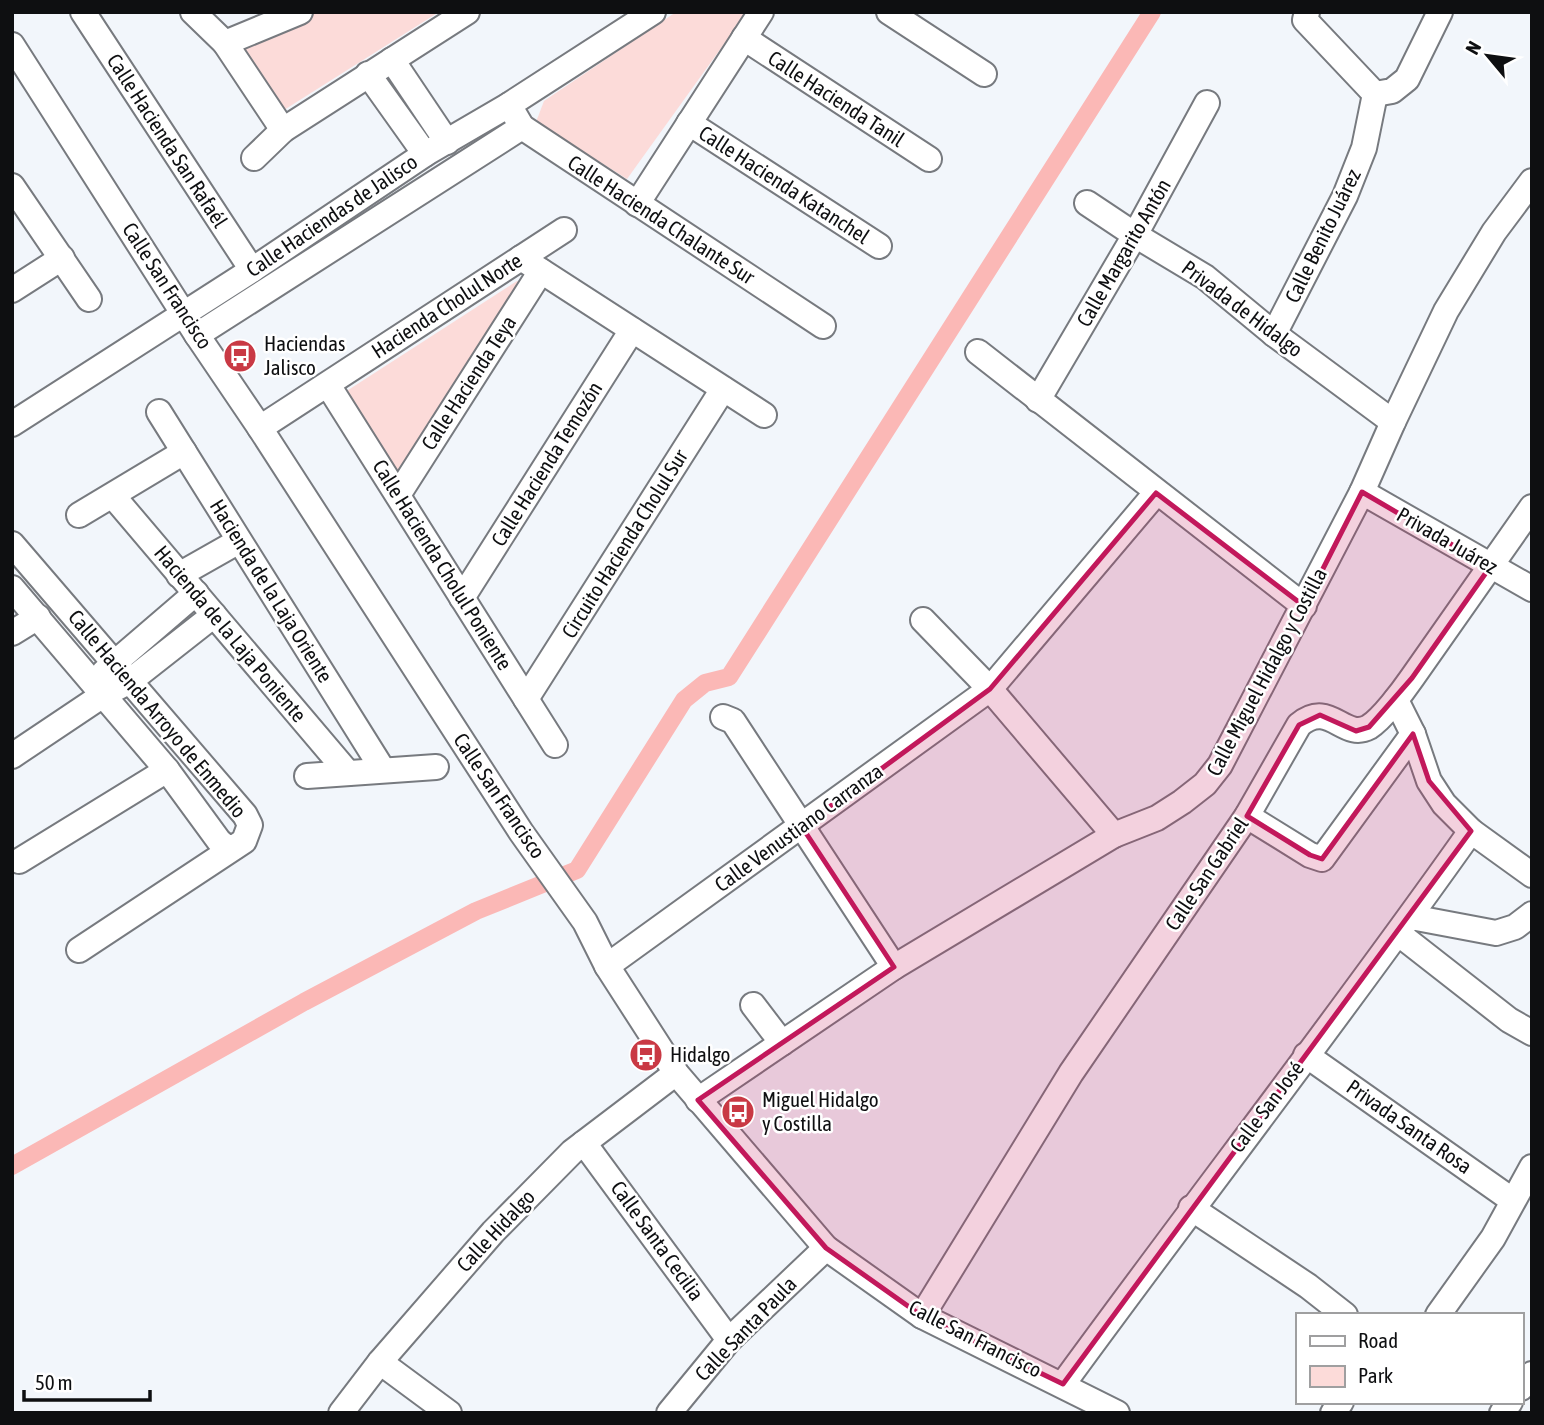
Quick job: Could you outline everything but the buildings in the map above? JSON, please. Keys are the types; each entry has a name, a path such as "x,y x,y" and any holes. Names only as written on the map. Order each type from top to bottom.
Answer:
{"street":[{"path":"193,12 225,43 283,130"},
{"path":"225,43 300,12"},
{"path":"254,158 283,130 467,12"},
{"name":"Calle Haciendas de Jalisco","path":"12,424 436,148 509,105 623,20 653,12"},
{"path":"637,204 761,12"},
{"path":"889,12 984,74"},
{"path":"1306,16 1375,94 1392,91 1407,79 1440,12"},
{"name":"Calle Hacienda San Rafaél","path":"87,13 252,270"},
{"name":"Calle Hacienda Tanil","path":"744,38 929,159"},
{"name":"Calle San Francisco","path":"12,45 197,335 521,832 585,922 607,966 676,1073 826,1248 922,1316 1117,1413"},
{"path":"392,60 436,148"},
{"path":"368,74 436,148"},
{"name":"Calle Benito Juárez","path":"1274,334 1345,196 1364,148 1375,94"},
{"name":"Calle Margarito Antón","path":"1038,400 1135,235 1207,103"},
{"name":"Calle Hacienda Chalante Sur","path":"509,105 522,127 822,326"},
{"name":"Calle Hacienda Katanchel","path":"689,123 879,246"},
{"name":"Calle Haciendas de Jalisco","path":"197,335 522,127"},
{"name":"Calle Miguel Hidalgo y Costilla","path":"698,1100 894,967 1114,835 1157,818 1206,784 1220,765 1362,492 1446,311 1494,232 1532,181"},
{"path":"12,187 89,299"},
{"name":"Privada de Hidalgo","path":"1087,203 1205,277 1274,334 1393,422"},
{"name":"Hacienda Cholul Norte","path":"260,428 531,264 564,230"},
{"path":"12,290 62,258"},
{"path":"531,264 764,415"},
{"name":"Calle Hacienda Teya","path":"398,495 531,264"},
{"name":"Calle Hacienda Temozón","path":"462,598 632,330"},
{"path":"978,352 1156,494 1304,606"},
{"name":"Calle Hacienda Cholul Poniente","path":"328,385 555,745"},
{"name":"Circuito Hacienda Cholul Sur","path":"526,699 723,388"},
{"name":"Hacienda de la Laja Oriente","path":"159,412 383,771"},
{"path":"79,516 184,452"},
{"name":"Privada Juárez","path":"1362,492 1532,589"},
{"name":"Calle Venustiano Carranza","path":"607,966 990,689 1156,494"},
{"name":"Hacienda de la Laja Poniente","path":"113,496 348,773"},
{"name":"Calle San Gabriel","path":"922,1316 1071,1073 1247,816 1299,725 1309,717 1320,715 1356,731 1369,727 1396,700 1532,507"},
{"path":"179,575 239,541"},
{"name":"Calle Hacienda Arroyo de Enmedio","path":"12,544 245,816 250,825 244,841 234,847 226,847 219,841 167,770 12,588"},
{"path":"123,672 197,593"},
{"path":"12,755 97,688 214,615"},
{"path":"12,633 38,617"},
{"path":"923,620 990,689 1114,835"},
{"path":"1396,700 1413,734 1429,781 1444,804 1471,831 1532,875"},
{"path":"723,717 733,721 894,967"},
{"path":"1247,816 1310,855 1322,859 1413,734"},
{"path":"307,776 436,767"},
{"path":"19,861 167,770"},
{"name":"Calle San José","path":"1063,1384 1405,925 1471,831"},
{"path":"79,950 234,847"},
{"path":"1405,925 1496,933 1515,927 1532,914"},
{"path":"1405,925 1509,1020 1532,1033"},
{"path":"753,1005 782,1043"},
{"name":"Privada Santa Rosa","path":"1306,1055 1512,1200"},
{"name":"Calle Hidalgo","path":"341,1413 380,1362 493,1232 572,1152 676,1073"},
{"name":"Calle Santa Cecilia","path":"584,1143 729,1340"},
{"path":"1439,1313 1493,1238 1532,1167"},
{"path":"1191,1209 1308,1286 1342,1313"},
{"name":"Calle Santa Paula","path":"669,1413 729,1340 826,1248"},
{"path":"380,1362 449,1413"}],"highlighted area":[{"path":"1362,492 1490,567 1412,678 1369,727 1356,731 1320,715 1299,725 1247,816 1310,855 1322,859 1331,849 1413,734 1429,781 1471,831 1063,1384 922,1316 826,1248 698,1100 894,967 802,827 990,689 1156,493 1304,606"}],"green space":[{"path":"318,12 439,12 284,110 237,44"},
{"path":"676,12 747,12 627,179 536,122 544,101"},
{"path":"517,281 526,284 399,477 342,394"}],"waterway":[{"path":"12,1166 304,1002 476,911 577,870 684,700 705,683 729,677 1152,12"}],"place":[{"name":"Haciendas Jalisco","path":"240,356"},
{"name":"Hidalgo","path":"646,1055"},
{"name":"Miguel Hidalgo y Costilla","path":"738,1112"}]}
